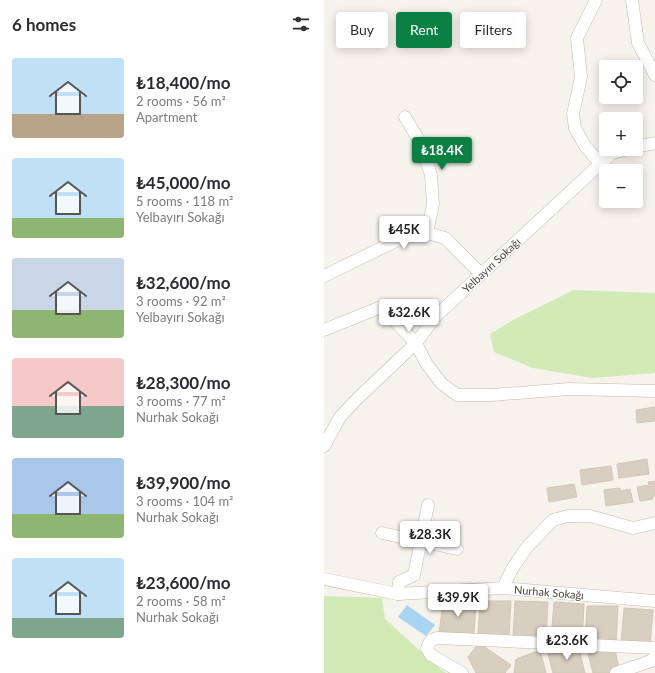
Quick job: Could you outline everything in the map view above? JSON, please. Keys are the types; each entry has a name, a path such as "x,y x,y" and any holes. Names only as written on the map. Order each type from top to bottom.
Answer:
{"street":[{"path":"596,0 577,38 581,77 573,114 575,128 584,146 600,163"},
{"path":"632,0 638,43 655,75"},
{"path":"405,117 420,142 431,175 433,204 427,233"},
{"path":"643,146 655,143"},
{"name":"Yelbayırı Sokağı","path":"324,446 330,428 357,399 416,343 436,316 608,156"},
{"path":"324,276 402,238 427,233 445,238 481,274"},
{"path":"324,330 381,307 416,343 426,363 441,383 457,395 492,395 569,388 655,391"},
{"path":"398,594 399,582 414,575 428,505"},
{"path":"503,588 512,569 524,552 553,520 568,516 590,516 633,528 655,523"},
{"path":"382,533 457,549"},
{"name":"Nurhak Sokağı","path":"324,579 398,594 503,588 655,601"},
{"path":"462,673 431,655 427,649 428,643 432,639 445,638 655,648"},
{"path":"616,673 651,661 655,657"}],"green space":[{"path":"574,290 655,293 655,373 592,378 533,368 494,352 490,334 515,319"},
{"path":"324,596 382,598 385,619 446,673 324,673"}],"water":[{"path":"407,605 435,625 426,636 398,617"}],"building":[{"path":"655,407 655,421 637,423 636,410"},
{"path":"647,459 649,474 619,478 617,464"},
{"path":"611,466 613,480 582,485 580,470"},
{"path":"655,481 655,496 652,497 653,499 640,501 637,487 649,485 648,482"},
{"path":"574,484 577,497 549,502 547,488"},
{"path":"620,488 620,491 630,489 633,502 606,506 604,490"},
{"path":"476,601 474,635 439,633 443,603"},
{"path":"480,601 511,601 509,637 478,635"},
{"path":"515,601 548,602 546,641 513,637"},
{"path":"554,602 584,604 582,644 551,641"},
{"path":"587,606 618,606 616,645 585,643"},
{"path":"624,608 653,610 650,647 621,644"},
{"path":"479,643 511,665 505,673 476,673 468,657"},
{"path":"564,647 579,649 585,673 553,673 548,654"},
{"path":"594,649 615,649 619,669 607,673 593,673 588,654"},
{"path":"540,650 546,673 514,673 516,659"}]}
